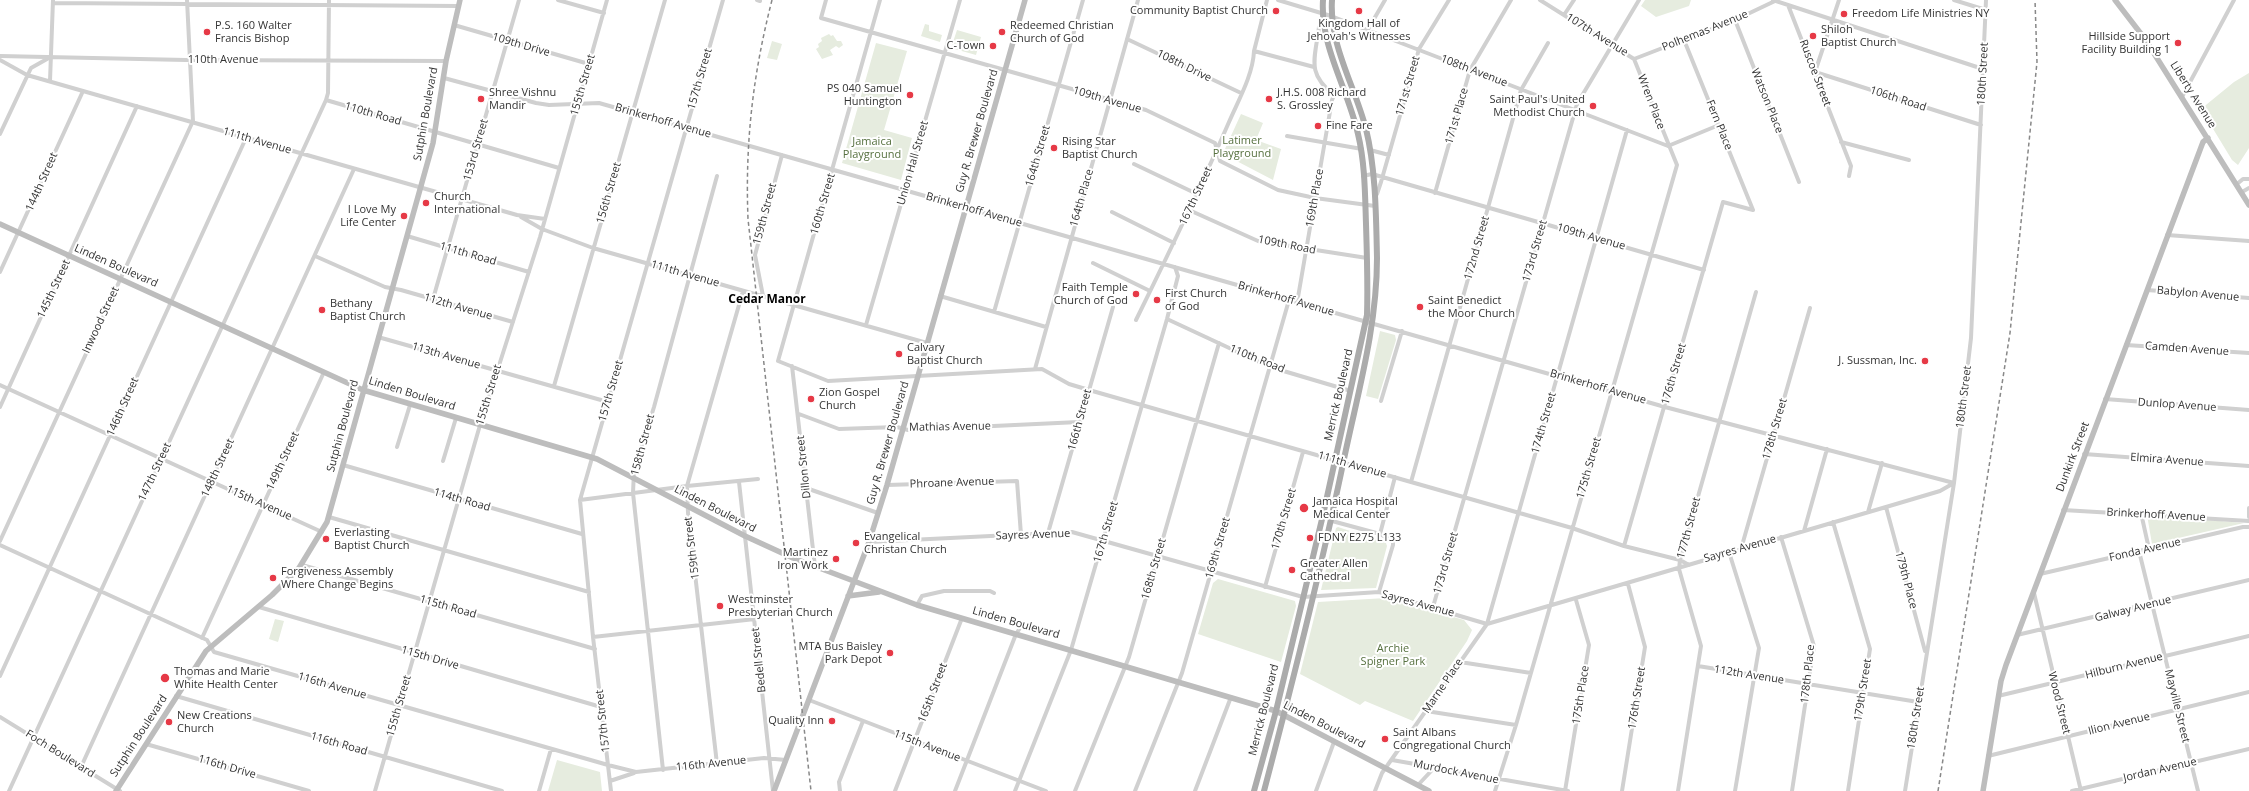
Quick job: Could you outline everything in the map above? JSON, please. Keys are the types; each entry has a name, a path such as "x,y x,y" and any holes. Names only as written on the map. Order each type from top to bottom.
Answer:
{"main road":[{"name":"Guy R. Brewer Boulevard","path":"774,791 869,542 888,485 902,428 1024,0"},
{"name":"Merrick Boulevard","path":"1254,791 1276,711 1323,515 1366,321 1368,285 1362,149 1345,91 1330,51 1322,13 1323,0"},
{"name":"Merrick Boulevard","path":"1264,791 1332,521 1343,463 1361,390 1373,322 1376,294 1375,206 1370,150 1363,118 1338,50 1331,16 1332,0"},
{"name":"Liberty Avenue","path":"2115,0 2141,32 2242,192 2249,206"},
{"name":"Sutphin Boulevard","path":"117,790 176,696 211,646 259,607 302,565 322,532 329,517 377,337 436,132 446,61 459,3"},
{"name":"Dunkirk Street","path":"1983,791 2000,680 2166,235 2203,142 2208,138"},
{"name":"Linden Boulevard","path":"0,224 363,390 592,457 745,536 815,567 916,605 1276,711 1429,791"},
{"path":"848,596 881,592"}],"street":[{"name":"153rd Street","path":"433,299 519,0"},
{"path":"558,0 604,13"},
{"name":"155th Street","path":"375,791 458,499 496,370 513,322 545,219 607,0"},
{"name":"156th Street","path":"554,386 665,0"},
{"name":"157th Street","path":"611,791 593,638 580,500 723,0"},
{"name":"109th Avenue","path":"826,0 821,18 1146,110 1215,143 1220,161 1278,190 1315,198 1365,206 1375,206"},
{"name":"160th Street","path":"778,361 880,0"},
{"name":"Union Hall Street","path":"866,325 960,0"},
{"name":"164th Street","path":"994,312 1083,0"},
{"name":"164th Place","path":"1035,369 1070,238 1138,0"},
{"name":"167th Street","path":"1136,320 1197,194 1241,93 1254,60 1254,51 1268,0"},
{"name":"108th Avenue","path":"1278,0 1331,16 1668,146"},
{"path":"1367,31 1386,0"},
{"name":"171st Street","path":"1374,195 1377,194 1382,178 1419,50 1449,0"},
{"name":"171st Place","path":"1435,193 1470,70 1511,0"},
{"name":"107th Avenue","path":"1540,0 1634,59"},
{"path":"1564,15 1574,0"},
{"name":"173rd Street","path":"1433,607 1544,224 1575,110 1611,44 1639,0"},
{"path":"1774,0 1983,69"},
{"name":"Polhemas Avenue","path":"1634,59 1735,20 1774,0"},
{"path":"1815,72 1839,0"},
{"path":"1954,0 1986,10"},
{"name":"180th Street","path":"1905,791 1954,483 1972,338 1986,0"},
{"path":"2182,96 2234,0"},
{"path":"50,81 49,58 53,2 459,3"},
{"name":"Inwood Street","path":"0,541 193,121 187,2"},
{"path":"326,100 328,93 329,2"},
{"name":"Ruscoe Street","path":"1788,5 1841,142"},
{"name":"Watson Place","path":"1735,20 1799,182"},
{"name":"109th Drive","path":"454,25 589,64"},
{"path":"1324,25 1319,27 1314,67 1317,80 1334,95 1345,91"},
{"name":"108th Drive","path":"1127,39 1241,93"},
{"name":"Fern Place","path":"1684,40 1753,210 1723,202"},
{"name":"172nd Street","path":"1411,482 1521,90 1548,43"},
{"path":"1254,51 1314,67"},
{"name":"110th Avenue","path":"0,56 190,60 446,61"},
{"path":"0,134 27,75 34,65 49,58"},
{"name":"Wren Place","path":"1634,59 1668,146"},
{"name":"111th Avenue","path":"0,60 27,75 193,121 246,138 517,215 545,219"},
{"name":"106th Road","path":"1815,72 1981,125"},
{"path":"444,78 493,92"},
{"name":"144th Street","path":"0,272 83,90"},
{"name":"Brinkerhoff Avenue","path":"493,92 549,105 599,103 1296,302 1373,322 1665,407 1954,483"},
{"name":"169th Place","path":"1296,302 1334,95"},
{"name":"110th Road","path":"326,100 559,168"},
{"name":"147th Street","path":"9,791 300,153 326,100"},
{"name":"145th Street","path":"0,407 137,106"},
{"path":"1668,146 1719,125"},
{"name":"174th Street","path":"1487,624 1627,130"},
{"path":"1287,136 1362,149"},
{"name":"146th Street","path":"0,676 246,138"},
{"path":"1841,142 1909,160"},
{"path":"1841,142 1851,166 1849,176"},
{"name":"175th Street","path":"1495,791 1516,725 1548,607 1677,165 1668,146"},
{"path":"1370,150 1389,155"},
{"name":"159th Street","path":"762,296 755,255 782,155"},
{"path":"1134,164 1197,194"},
{"name":"148th Street","path":"81,767 354,169"},
{"path":"1363,176 1372,174"},
{"name":"109th Avenue","path":"1372,174 1704,270"},
{"name":"158th Street","path":"663,770 633,494 634,471 717,176"},
{"path":"2237,184 2243,179 2249,180"},
{"path":"2242,192 2249,188"},
{"name":"176th Street","path":"1624,546 1723,202"},
{"name":"109th Road","path":"1189,210 1258,241 1367,258"},
{"path":"1112,212 1174,243"},
{"name":"111th Avenue","path":"517,215 542,229 594,248 926,343"},
{"path":"2166,235 2249,241"},
{"name":"111th Road","path":"407,236 529,272"},
{"name":"112th Avenue","path":"315,256 391,288 513,322"},
{"path":"1093,263 1150,291"},
{"name":"167th Street","path":"1015,791 1071,650 1178,276 1175,267"},
{"name":"Babylon Avenue","path":"2146,290 2249,298"},
{"name":"159th Street","path":"717,764 687,506 687,486 743,291"},
{"name":"177th Street","path":"1678,791 1701,646 1679,569 1680,560 1756,292"},
{"path":"940,296 1046,327"},
{"name":"169th Street","path":"1135,791 1182,673 1289,300"},
{"name":"166th Street","path":"1048,534 1113,307"},
{"name":"178th Street","path":"1741,549 1810,308"},
{"name":"110th Road","path":"1166,318 1270,366 1351,391"},
{"path":"1381,401 1402,331"},
{"name":"113th Avenue","path":"377,337 608,402"},
{"name":"168th Street","path":"1075,791 1124,666 1129,657 1219,343"},
{"name":"Camden Avenue","path":"2125,345 2249,353"},
{"name":"111th Avenue","path":"778,361 828,381 917,377 924,374 1042,369 1068,384 1303,452 1519,512 1624,546 1680,560 1689,565"},
{"name":"Dillon Street","path":"792,366 799,414 815,567"},
{"name":"149th Street","path":"202,638 324,372"},
{"name":"115th Avenue","path":"0,385 322,532"},
{"name":"Dunlop Avenue","path":"2105,399 2249,410"},
{"path":"397,447 410,405"},
{"name":"Mathias Avenue","path":"799,414 839,429 902,428 908,430 1079,422"},
{"path":"443,461 456,418"},
{"path":"1804,531 1827,449"},
{"name":"170th Street","path":"1264,587 1303,452"},
{"name":"Elmira Avenue","path":"2084,454 2249,466"},
{"path":"1868,512 1882,463"},
{"name":"114th Road","path":"343,465 582,534"},
{"path":"1380,534 1395,478"},
{"path":"580,500 687,486 758,480"},
{"name":"Phroane Avenue","path":"888,485 1017,481 1021,535"},
{"name":"Bedell Street","path":"739,482 774,791"},
{"name":"Sayres Avenue","path":"869,542 1072,532 1303,597 1379,592 1487,624 1576,600 1730,552 1940,491 1954,483"},
{"path":"806,488 878,513"},
{"name":"179th Place","path":"1886,507 1926,653"},
{"path":"2249,508 2249,517"},
{"name":"Brinkerhoff Avenue","path":"2063,510 2141,513 2249,521"},
{"path":"2141,513 2149,549"},
{"path":"329,517 589,592"},
{"path":"1332,521 1380,534 1393,541 1379,592"},
{"name":"179th Street","path":"1833,522 1870,649 1848,791"},
{"name":"Fonda Avenue","path":"2040,574 2243,527 2249,527"},
{"name":"178th Place","path":"1782,537 1814,646 1792,791"},
{"name":"116th Avenue","path":"0,546 208,640 214,652 636,772"},
{"name":"Mayville Street","path":"2139,551 2198,791"},
{"path":"1730,552 1759,648 1753,676 1735,791"},
{"name":"115th Road","path":"302,565 595,649"},
{"name":"Galway Avenue","path":"2016,636 2249,580"},
{"name":"176th Street","path":"1622,791 1645,647 1628,584"},
{"path":"916,605 922,596 944,591 990,591 994,593"},
{"name":"Wood Street","path":"2034,592 2041,631 2081,790"},
{"name":"175th Place","path":"1566,791 1589,645 1576,600"},
{"path":"2028,606 2038,615"},
{"name":"115th Drive","path":"259,607 414,654 601,707"},
{"name":"165th Street","path":"895,791 962,618"},
{"path":"593,638 755,619"},
{"name":"Marne Place","path":"1386,768 1487,624"},
{"path":"955,791 1016,634 1020,628"},
{"name":"Hilburn Avenue","path":"1998,696 2249,636"},
{"path":"1460,662 1531,673"},
{"name":"112th Avenue","path":"1698,666 1918,702"},
{"name":"Ilion Avenue","path":"1988,756 2249,692"},
{"name":"116th Road","path":"176,696 502,791"},
{"path":"1195,791 1232,697"},
{"name":"115th Avenue","path":"809,700 1046,791"},
{"path":"1426,711 1516,725"},
{"name":"Foch Boulevard","path":"0,717 117,790"},
{"path":"840,791 839,782 863,721"},
{"path":"1316,791 1334,742"},
{"name":"116th Drive","path":"146,744 309,791"},
{"path":"539,791 551,749"},
{"name":"Jordan Avenue","path":"2072,791 2249,749"},
{"name":"116th Avenue","path":"610,781 636,772 770,759 786,760"},
{"name":"Murdock Avenue","path":"1392,760 1566,791"},
{"path":"1375,791 1386,768"},
{"path":"1418,785 1434,768"}],"green space":[{"path":"1645,0 1691,0 1689,6 1656,17 1641,6"},
{"path":"925,24 929,25 929,31 942,35 940,42 921,36"},
{"path":"957,30 981,37 976,55 951,48"},
{"path":"829,34 831,36 833,35 837,41 841,41 843,45 839,48 836,46 830,50 833,55 822,59 816,49 819,47 818,44 822,41 821,38"},
{"path":"772,41 782,44 777,60 767,58"},
{"name":"Jamaica Playground","path":"876,43 907,51 884,130 912,138 901,180 842,163"},
{"path":"2249,73 2249,148 2238,165 2232,160 2201,109 2234,82"},
{"name":"Latimer Playground","path":"1241,114 1263,123 1256,140 1281,149 1273,180 1227,156 1225,149"},
{"path":"1380,331 1395,335 1396,340 1378,399 1366,396"},
{"path":"2147,515 2244,523 2152,544"},
{"path":"1338,527 1386,543 1387,546 1376,588 1321,590 1336,528"},
{"path":"1218,579 1295,601 1296,606 1281,662 1198,634 1213,583"},
{"name":"Archie Spigner Park","path":"1386,598 1464,620 1472,630 1467,641 1413,721 1365,701 1360,705 1300,674 1318,602"},
{"path":"275,619 284,621 278,642 269,639"},
{"path":"557,760 600,772 602,791 548,791"}],"railway":[{"path":"772,0 765,27 755,82 749,135 747,191 748,219 811,791"},
{"path":"1938,791 2010,333 2037,62 2035,0"}],"place":[{"name":"Community Baptist Church","path":"1276,11"},
{"name":"Kingdom Hall of Jehovah's Witnesses","path":"1359,11"},
{"name":"Freedom Life Ministries NY","path":"1844,14"},
{"name":"P.S. 160 Walter Francis Bishop","path":"207,32"},
{"name":"Redeemed Christian Church of God","path":"1002,32"},
{"name":"Shiloh Baptist Church","path":"1813,36"},
{"name":"Hillside Support Facility Building 1","path":"2178,43"},
{"name":"C-Town","path":"993,46"},
{"name":"PS 040 Samuel Huntington","path":"910,95"},
{"name":"Shree Vishnu Mandir","path":"481,99"},
{"name":"J.H.S. 008 Richard S. Grossley","path":"1269,99"},
{"name":"Saint Paul's United Methodist Church","path":"1593,106"},
{"name":"Fine Fare","path":"1318,126"},
{"name":"Rising Star Baptist Church","path":"1054,148"},
{"name":"Church International","path":"426,203"},
{"name":"I Love My Life Center","path":"404,216"},
{"name":"Faith Temple Church of God","path":"1136,294"},
{"name":"First Church of God","path":"1157,300"},
{"name":"Saint Benedict the Moor Church","path":"1420,307"},
{"name":"Bethany Baptist Church","path":"322,310"},
{"name":"Calvary Baptist Church","path":"899,354"},
{"name":"J. Sussman, Inc.","path":"1925,361"},
{"name":"Zion Gospel Church","path":"811,399"},
{"name":"Jamaica Hospital Medical Center","path":"1304,508"},
{"name":"FDNY E275 L133","path":"1310,538"},
{"name":"Everlasting Baptist Church","path":"326,539"},
{"name":"Evangelical Christan Church","path":"856,543"},
{"name":"Martinez Iron Work","path":"836,559"},
{"name":"Greater Allen Cathedral","path":"1292,570"},
{"name":"Forgiveness Assembly Where Change Begins","path":"273,578"},
{"name":"Westminster Presbyterian Church","path":"720,606"},
{"name":"MTA Bus Baisley Park Depot","path":"890,653"},
{"name":"Thomas and Marie White Health Center","path":"165,678"},
{"name":"Quality Inn","path":"832,721"},
{"name":"New Creations Church","path":"169,722"},
{"name":"Saint Albans Congregational Church","path":"1385,739"}],"district":[{"name":"Cedar Manor","path":"767,300"}]}
